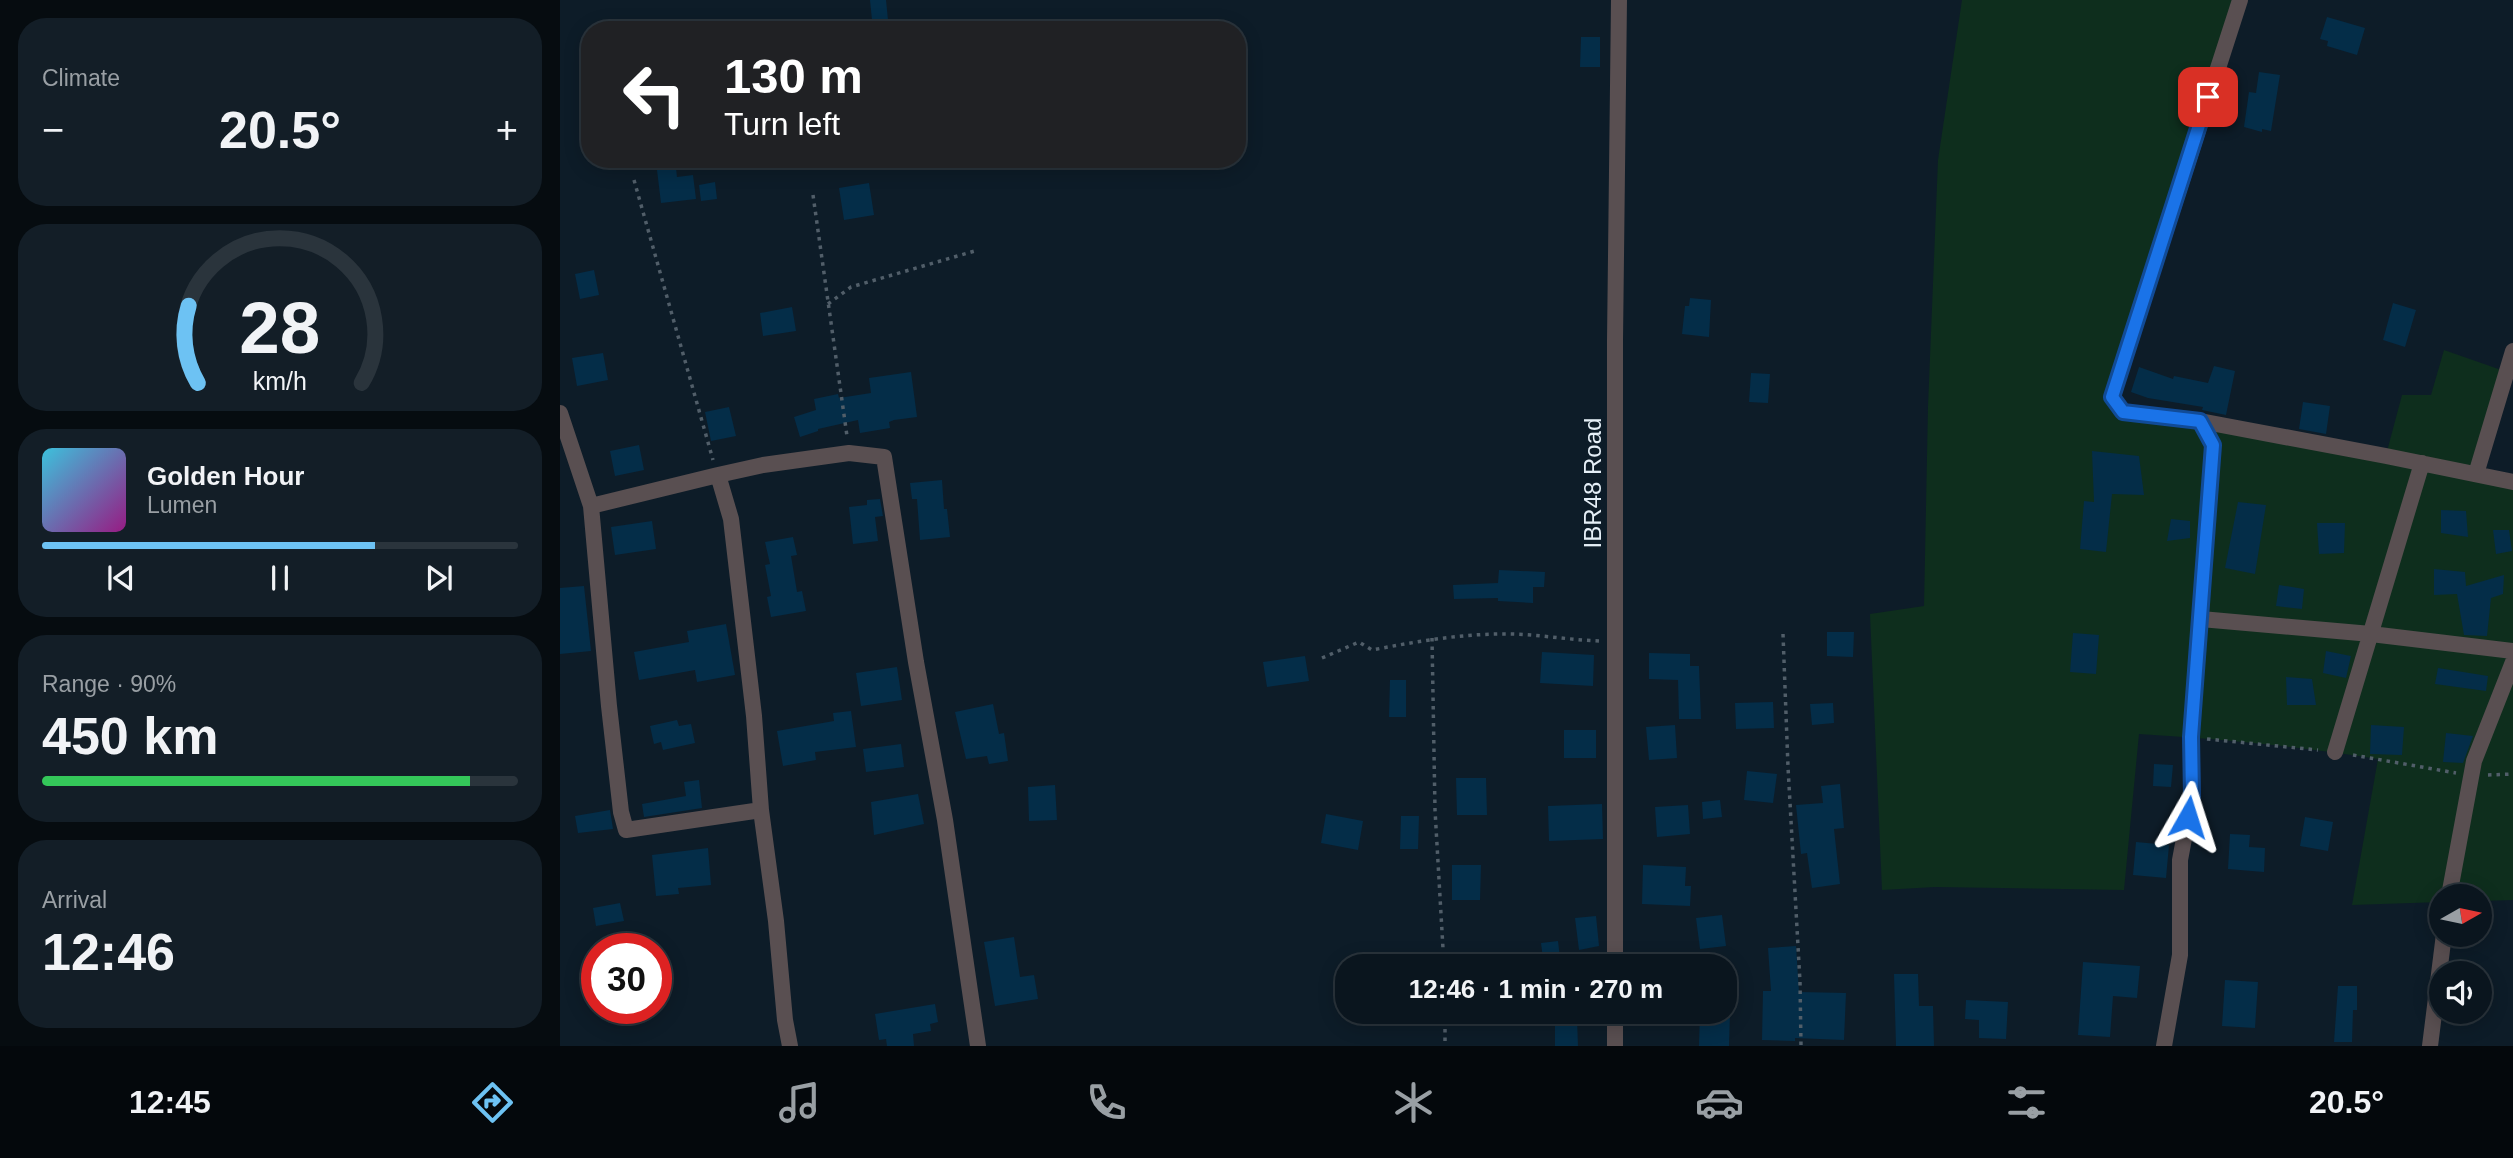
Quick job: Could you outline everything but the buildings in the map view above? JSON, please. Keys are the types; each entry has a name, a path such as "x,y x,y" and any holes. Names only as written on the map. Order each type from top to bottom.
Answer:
{"street":[{"name":"IBR48 Road","path":"1615,954 1615,341 1619,0"},
{"path":"2240,0 2112,397 2123,412 2200,421 2513,482"},
{"path":"2476,474 2513,351"},
{"path":"560,413 591,506 609,706 625,830 761,810"},
{"path":"2164,1046 2180,955 2180,860 2192,796 2191,737 2213,445 2200,421"},
{"path":"591,506 763,465 849,453 884,457 916,662 945,820 978,1046"},
{"path":"2334,752 2422,463"},
{"path":"718,475 731,519 753,705 761,810 790,1046"},
{"path":"2201,619 2513,650"},
{"path":"2451,884 2474,761 2513,662"},
{"path":"2430,1046 2442,947"},
{"path":"1615,1024 1615,1046"}],"path":[{"path":"634,180 718,475"},
{"path":"813,195 849,453"},
{"path":"828,304 852,287 978,250"},
{"path":"1322,658 1359,642 1372,650 1432,638 1515,634 1616,642"},
{"path":"1783,634 1801,1046"},
{"path":"1432,638 1435,810 1443,954"},
{"path":"1445,1024 1446,1046"}],"green space":[{"path":"1962,0 2232,0 2112,397 2123,412 2386,455 2402,395 2431,395 2444,350 2507,372 2476,474 2513,482 2513,900 2492,901 2492,884 2429,884 2429,902 2352,905 2378,759 2319,750 2139,734 2124,890 1935,887 1882,890 1870,614 1924,606 1928,407 1938,160"}],"route":[{"path":"2188,817 2192,796 2191,737 2213,445 2200,421 2123,412 2112,397 2208,97"}]}
